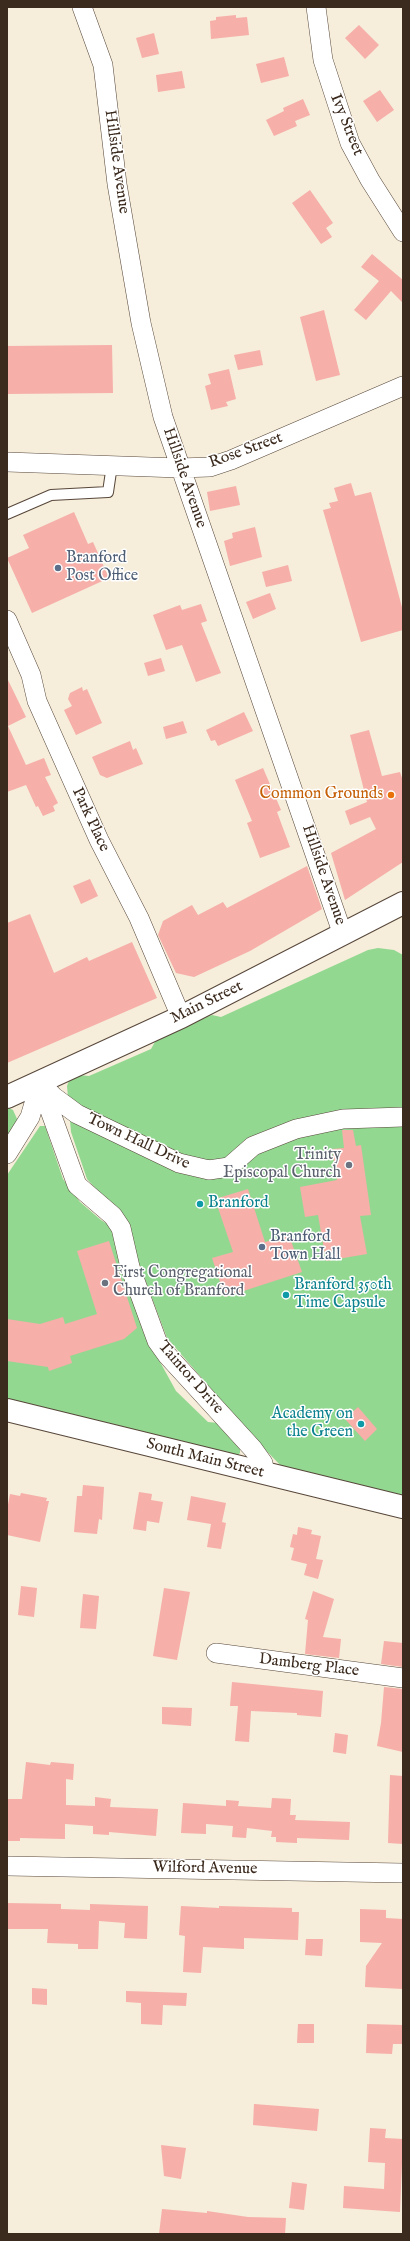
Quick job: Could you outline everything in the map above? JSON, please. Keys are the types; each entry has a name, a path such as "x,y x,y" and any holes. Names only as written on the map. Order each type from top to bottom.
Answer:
{"street":[{"name":"Hillside Avenue","path":"82,7 103,65 117,184 141,323 163,417 179,468 343,935"},
{"name":"Ivy Street","path":"316,7 323,60 350,142 370,180 403,232"},
{"name":"Rose Street","path":"7,462 179,468 210,467 231,460 403,386"},
{"name":"Park Place","path":"7,620 31,674 37,701 99,840 139,918 181,1017"},
{"name":"Main Street","path":"7,1097 181,1017 402,905"},
{"name":"Town Hall Drive","path":"40,1083 54,1097 77,1114 179,1163 209,1170 229,1167 253,1146 296,1129 342,1119 403,1117"},
{"path":"7,1154 30,1117 40,1083"},
{"name":"Taintor Drive","path":"40,1083 77,1185 113,1216 121,1228 130,1267 157,1341 167,1355 253,1449 263,1463 265,1474"},
{"name":"South Main Street","path":"7,1410 403,1507"},
{"name":"Damberg Place","path":"216,1653 403,1678"},
{"name":"Wilford Avenue","path":"7,1866 403,1873"}],"lane":[{"path":"7,514 51,495 108,492 112,465"}],"green space":[{"path":"378,948 394,950 403,955 403,1496 283,1468 253,1437 167,1338 138,1261 130,1226 87,1179 71,1132 67,1086 70,1078 78,1075 89,1076 151,1049 156,1040 204,1018 212,1015 221,1017 368,950"},
{"path":"7,1107 13,1110 18,1121 7,1142"},
{"path":"40,1126 45,1126 63,1179 80,1202 101,1220 115,1229 143,1331 176,1391 208,1422 219,1423 240,1448 240,1453 237,1456 7,1399 7,1175"}],"building":[{"path":"236,15 236,18 247,17 249,35 211,39 210,21 216,20 216,17"},
{"path":"359,25 379,45 365,59 345,38"},
{"path":"154,33 159,54 142,58 136,38"},
{"path":"284,57 289,76 261,83 256,64"},
{"path":"182,71 185,88 158,92 156,75"},
{"path":"380,90 394,110 377,122 363,101"},
{"path":"303,99 310,115 295,121 297,126 274,136 266,120 284,111 283,108"},
{"path":"310,190 333,223 326,228 332,237 321,244 292,203"},
{"path":"372,254 403,280 403,303 391,291 366,320 354,310 379,281 361,267"},
{"path":"324,310 340,375 316,381 300,317"},
{"path":"112,345 113,393 7,394 7,346"},
{"path":"260,350 263,365 238,370 234,355"},
{"path":"229,369 236,399 226,402 228,406 211,410 205,386 211,384 208,374"},
{"path":"351,483 355,496 371,492 403,611 403,630 361,642 323,510 331,508 329,503 338,501 334,488"},
{"path":"236,486 240,505 210,511 207,492"},
{"name":"Branford Post Office","path":"74,512 88,544 93,542 109,578 32,613 7,558 29,548 23,535"},
{"path":"255,527 262,557 230,566 224,541 233,538 232,533"},
{"path":"288,565 292,581 266,587 262,572"},
{"path":"270,593 276,609 253,619 246,602"},
{"path":"201,604 207,621 201,623 221,673 196,682 182,645 166,650 153,615 180,605 182,610"},
{"path":"161,658 165,671 148,676 144,663"},
{"path":"7,678 26,717 8,726 26,765 44,758 51,775 45,777 58,803 53,806 55,811 43,816 38,806 36,807 26,785 7,792"},
{"path":"82,687 83,691 87,689 102,723 76,735 64,710 72,706 68,699 70,693"},
{"path":"244,712 253,731 218,746 215,740 211,741 206,730"},
{"path":"183,721 187,733 166,739 163,727"},
{"path":"369,730 382,776 400,772 403,781 403,862 345,900 331,853 376,829 370,817 350,825 345,811 367,802 350,735"},
{"path":"130,741 133,750 136,748 143,764 107,778 100,775 92,757"},
{"path":"263,768 281,810 277,812 290,847 260,858 247,823 252,821 235,780"},
{"path":"307,866 322,909 250,951 194,977 176,973 158,935 163,921 192,905 198,915 223,902 227,908"},
{"path":"90,879 98,896 81,904 73,886"},
{"path":"30,914 54,973 87,957 89,961 132,942 157,998 7,1063 7,923"},
{"name":"Trinity Episcopal Church","path":"342,1130 353,1130 356,1146 361,1145 371,1215 360,1216 367,1254 326,1261 318,1215 305,1217 300,1187 337,1180 332,1149 344,1148"},
{"name":"Branford Town Hall","path":"248,1189 265,1242 289,1235 302,1272 225,1297 212,1258 233,1252 215,1199"},
{"name":"First Congregational Church of Branford","path":"109,1241 137,1328 124,1339 70,1356 72,1363 49,1371 48,1367 7,1361 7,1319 40,1324 63,1317 65,1324 97,1314 77,1251"},
{"name":"Academy on the Green","path":"358,1407 377,1429 365,1441 345,1419"},
{"path":"83,1485 104,1487 102,1520 99,1519 97,1534 74,1532 77,1496 82,1496"},
{"path":"139,1492 152,1494 151,1500 163,1502 159,1523 147,1521 146,1531 133,1529"},
{"path":"21,1493 47,1498 46,1501 49,1501 40,1542 7,1535 7,1510 10,1494 20,1496"},
{"path":"191,1496 226,1503 222,1522 226,1523 221,1549 207,1547 211,1524 187,1520"},
{"path":"298,1527 312,1530 311,1534 321,1536 316,1559 323,1560 318,1579 304,1575 307,1564 291,1560 294,1548 290,1547 293,1534 297,1535"},
{"path":"21,1586 37,1588 34,1617 18,1615"},
{"path":"164,1588 190,1592 177,1660 153,1656"},
{"path":"313,1591 334,1599 323,1637 341,1639 339,1658 305,1654 308,1620 305,1619"},
{"path":"83,1594 99,1596 96,1629 80,1628"},
{"path":"384,1641 403,1643 403,1667 381,1664"},
{"path":"232,1682 323,1691 321,1717 297,1715 297,1713 251,1711 249,1742 235,1741 238,1706 230,1706"},
{"path":"384,1687 403,1689 403,1752 377,1746 381,1723"},
{"path":"162,1707 192,1708 191,1726 162,1724"},
{"path":"335,1733 348,1735 346,1754 333,1752"},
{"path":"26,1762 50,1765 51,1762 74,1764 73,1780 66,1779 66,1805 95,1806 95,1797 111,1799 110,1807 158,1809 156,1836 109,1832 109,1835 93,1834 93,1826 65,1824 65,1839 20,1838 20,1841 7,1841 7,1799 22,1799"},
{"path":"390,1775 403,1776 403,1844 388,1843"},
{"path":"272,1798 291,1799 290,1815 296,1815 295,1820 350,1822 349,1840 297,1838 297,1843 276,1842 276,1837 271,1837 272,1831 247,1828 246,1838 232,1837 233,1826 206,1824 206,1834 181,1833 183,1803 226,1806 226,1800 239,1801 238,1806 271,1808"},
{"path":"7,1903 61,1904 61,1909 90,1910 90,1904 148,1906 147,1939 124,1938 125,1923 99,1921 98,1949 78,1949 78,1944 47,1943 48,1929 7,1929"},
{"path":"181,1906 219,1908 219,1906 292,1908 292,1912 299,1912 298,1940 244,1938 244,1949 203,1947 201,1973 183,1972 185,1936 179,1935"},
{"path":"360,1909 386,1910 386,1918 403,1919 403,1989 365,1987 366,1966 382,1943 360,1942"},
{"path":"306,1939 323,1939 322,1956 305,1955"},
{"path":"32,1988 47,1989 47,2005 32,2004"},
{"path":"126,1991 187,1993 186,2006 163,2005 162,2025 141,2024 141,2003 126,2002"},
{"path":"298,2024 314,2024 314,2043 297,2043"},
{"path":"367,2024 403,2025 403,2044 393,2044 392,2054 366,2053"},
{"path":"254,2104 319,2109 317,2131 253,2125"},
{"path":"370,2128 386,2129 385,2138 403,2139 400,2212 343,2208 344,2186 384,2189 385,2163 368,2162"},
{"path":"161,2145 186,2148 181,2179 164,2176"},
{"path":"292,2182 307,2184 304,2210 289,2208"},
{"path":"162,2209 207,2213 207,2211 248,2217 286,2218 285,2234 159,2234"}],"place":[{"name":"Branford Post Office","path":"58,568"},
{"name":"Common Grounds","path":"391,795"},
{"name":"Trinity Episcopal Church","path":"349,1165"},
{"name":"Branford","path":"200,1204"},
{"name":"Branford Town Hall","path":"262,1247"},
{"name":"First Congregational Church of Branford","path":"105,1283"},
{"name":"Branford 350th Time Capsule","path":"286,1295"},
{"name":"Academy on the Green","path":"361,1424"}]}
